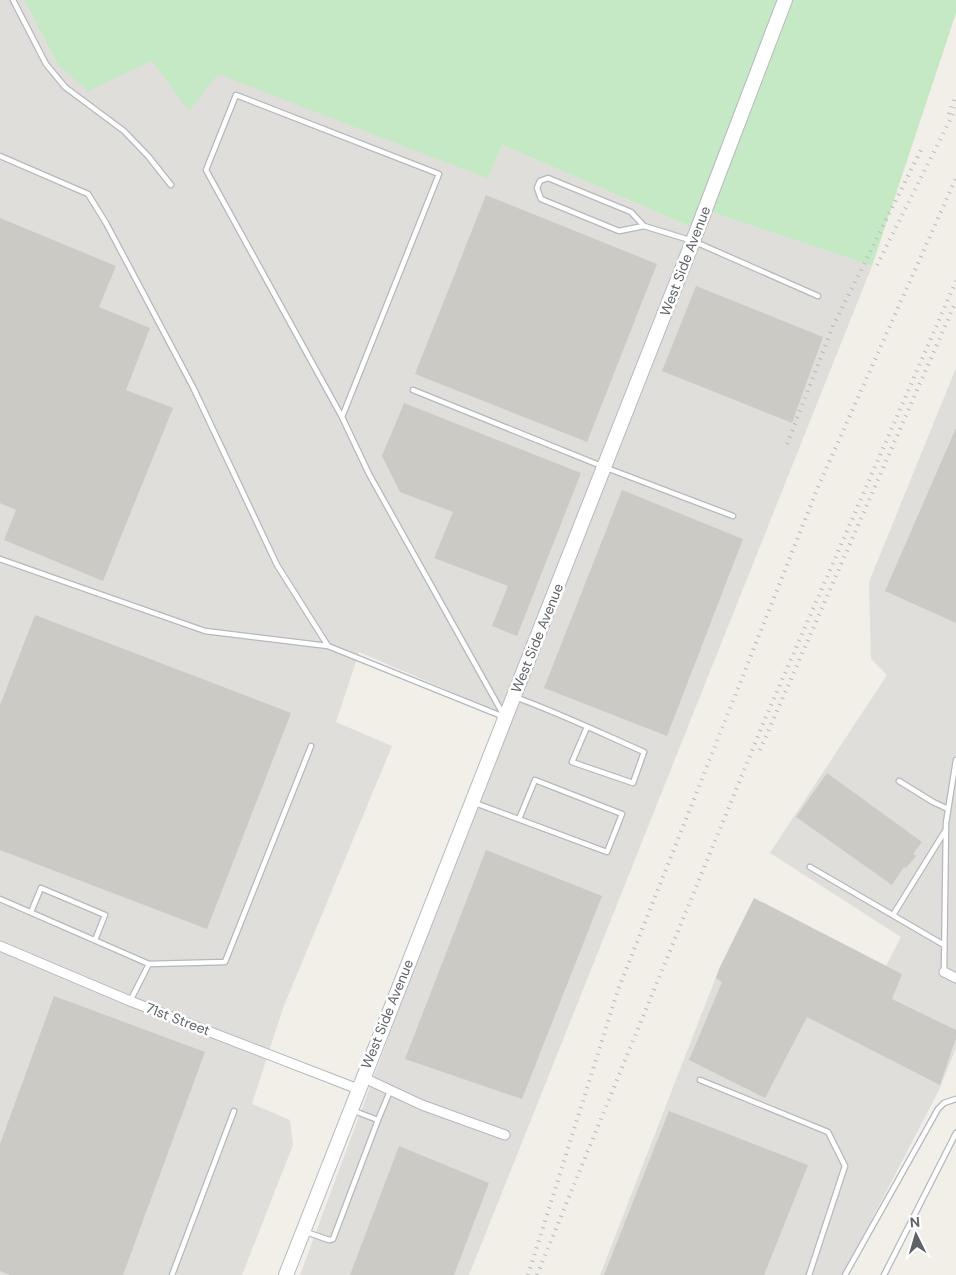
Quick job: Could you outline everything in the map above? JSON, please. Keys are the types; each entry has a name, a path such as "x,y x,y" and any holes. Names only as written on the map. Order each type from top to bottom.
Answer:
{"street":[{"name":"West Side Avenue","path":"286,1275 693,241 785,0"},
{"name":"71st Street","path":"0,946 130,1001 360,1083 391,1090 422,1105 506,1135"},
{"path":"944,972 956,978"}],"lane":[{"path":"13,0 46,64 66,87 124,131 148,156 171,185"},
{"path":"342,417 439,174 236,95 206,170 342,417 369,474 505,718"},
{"path":"0,156 88,194 106,223 193,387 277,564 328,646"},
{"path":"644,226 631,212 548,178 540,181 536,188 541,200 619,231 644,226 693,241 818,296"},
{"path":"413,390 604,467 733,516"},
{"path":"0,559 204,631 328,646 505,718"},
{"path":"513,697 587,727 644,752 632,783 572,762 587,727"},
{"path":"0,899 148,964 225,962 311,746"},
{"path":"944,972 945,830 956,760"},
{"path":"472,801 519,819 607,852 622,814 535,780 519,819"},
{"path":"899,781 948,809"},
{"path":"893,915 945,830"},
{"path":"810,867 944,945"},
{"path":"31,912 41,888 105,915 95,940"},
{"path":"130,1001 148,964"},
{"path":"700,1080 828,1132 845,1166 809,1275"},
{"path":"303,1231 329,1240 333,1239 391,1090"},
{"path":"844,1275 938,1109 944,1103 956,1099"},
{"path":"350,1110 378,1120"},
{"path":"172,1275 234,1111"},
{"path":"884,1275 956,1133"}],"shaded area":[{"path":"0,0 24,0 58,65 152,61 218,73 488,179 502,145 698,230 707,211 872,266 469,1275 300,1275 508,716 359,652 336,722 392,746 283,1008 252,1104 290,1120 293,1145 242,1275 0,1275"},
{"path":"956,368 956,1048 939,1090 843,1275 600,1275 719,969 754,898 886,966 901,937 770,853 887,675 871,659 869,582"}],"green space":[{"path":"24,0 956,0 956,13 872,266 707,211 698,230 502,145 488,179 218,74 189,111 152,61 88,91 58,65"}],"building":[{"path":"486,195 657,264 587,442 415,374"},
{"path":"0,218 116,266 99,307 150,328 126,390 173,408 103,581 4,540 16,510 0,503"},
{"path":"696,286 823,337 792,423 662,371"},
{"path":"404,403 581,473 517,636 492,626 508,586 434,558 453,512 400,492 382,456"},
{"path":"956,428 956,623 885,591"},
{"path":"622,490 743,539 667,736 544,688"},
{"path":"35,615 291,713 207,929 0,850 0,705"},
{"path":"827,773 922,842 913,854 916,856 906,868 904,867 892,885 796,817"},
{"path":"486,850 602,896 522,1099 405,1059"},
{"path":"754,898 902,974 892,999 956,1030 956,1038 940,1085 807,1017 765,1098 689,1060 722,982 716,978 719,969"},
{"path":"54,996 205,1052 123,1275 10,1275 0,1271 0,1144"},
{"path":"669,1111 808,1165 764,1275 604,1275"},
{"path":"399,1146 489,1183 454,1275 350,1275"}],"railway":[{"path":"949,114 956,95"},
{"path":"877,265 956,108"},
{"path":"787,444 833,326 921,150"},
{"path":"528,1275 618,990 818,487 956,178"},
{"path":"537,1275 765,719 956,281"},
{"path":"760,750 956,301"}]}
